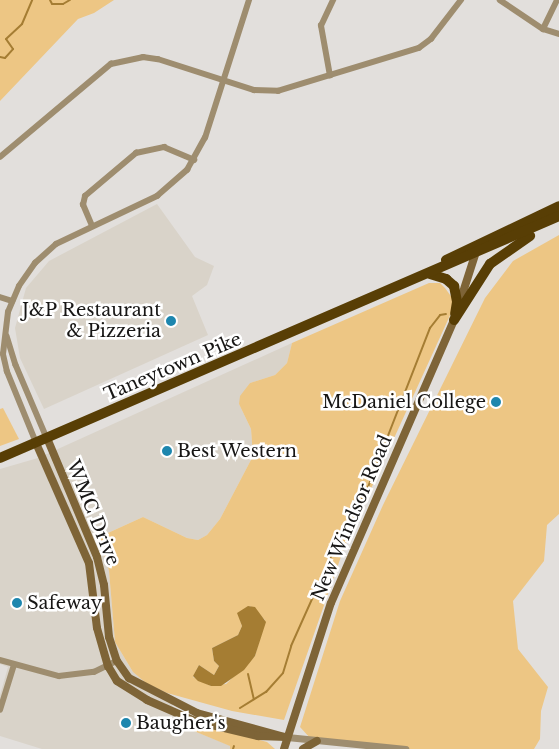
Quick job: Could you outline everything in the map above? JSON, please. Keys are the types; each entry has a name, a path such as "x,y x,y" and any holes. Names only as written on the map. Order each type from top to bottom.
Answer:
{"highway":[{"path":"477,250 559,206"},
{"path":"477,250 559,217"},
{"path":"454,320 482,274 499,255 559,217"},
{"name":"Taneytown Pike","path":"0,458 430,274 477,250"},
{"name":"Taneytown Pike","path":"358,304 477,250"},
{"path":"430,274 446,279 454,286 457,302 454,320"}],"main road":[{"name":"New Windsor Road","path":"284,749 335,594 454,320 477,250"},
{"name":"WMC Drive","path":"47,438 97,557 104,585 109,637 117,661 129,678 171,702 197,713 287,737"},
{"name":"WMC Drive","path":"36,443 89,563 96,628 108,666 117,681 136,693 195,721 258,736 287,737"},
{"path":"303,749 317,741"}],"street":[{"path":"36,443 7,372 3,354 6,326 12,301 24,278 40,257 56,244 163,192 194,160 205,138 249,0"},
{"path":"330,76 321,26 333,0"},
{"path":"0,157 111,64 143,57 158,59 224,81 268,92 330,76 419,48 431,39 461,0"},
{"path":"500,0 543,29 559,34"},
{"path":"543,29 557,0"},
{"path":"92,226 83,205 84,196 136,153 164,147 194,160"},
{"path":"0,297 12,301"},
{"path":"6,326 16,365 47,438"},
{"path":"0,660 59,676 94,672 117,661"},
{"path":"0,710 14,665"},
{"path":"287,737 405,749"}],"shaded area":[{"path":"0,0 114,0 94,13 78,19 0,101"},
{"path":"157,204 195,257 214,266 207,285 192,296 208,335 44,409 20,358 15,328 26,288 49,261"},
{"name":"McDaniel College","path":"559,235 559,514 547,525 544,561 513,601 518,649 548,687 541,711 540,739 534,749 405,749 310,738 300,727 340,601 383,505 485,298 513,261"},
{"path":"429,283 440,283 453,299 452,311 344,548 284,720 232,711 167,693 146,683 133,672 115,642 109,571 99,537 143,517 187,538 198,540 207,535 220,519 253,456 251,429 239,404 240,396 250,383 275,375 287,363 292,343","holes":["250,606 265,620 255,656 226,684 211,686 193,677 199,665 214,675 219,666 214,661 212,648 238,635 242,626 238,613"]},
{"path":"292,343 287,363 275,375 250,383 239,404 251,429 253,456 220,519 207,535 198,540 187,538 143,517 99,537 109,571 115,642 133,672 146,683 167,693 178,718 177,724 231,746 230,749 42,749 0,736 0,695 8,667 0,664 0,469 38,458"},
{"path":"3,408 19,439 0,446 0,409"},
{"path":"248,606 255,607 266,622 255,656 244,670 221,686 211,686 198,681 193,676 199,665 214,675 219,666 214,661 212,648 238,635 242,626 237,613"},
{"path":"178,718 267,742 275,749 230,749 230,746 177,724"}],"waterway":[{"path":"0,57 5,58 13,49 6,39 22,24 32,0"},
{"path":"50,0 52,4 63,4 70,0"},
{"path":"240,708 266,692 283,673 291,646 337,543 368,487 430,328 440,315 446,314"},
{"path":"248,674 254,699"}],"place":[{"name":"J&P Restaurant & Pizzeria","path":"171,321"},
{"name":"McDaniel College","path":"496,402"},
{"name":"Best Western","path":"167,451"},
{"name":"Safeway","path":"17,603"},
{"name":"Baugher's","path":"126,723"}]}
